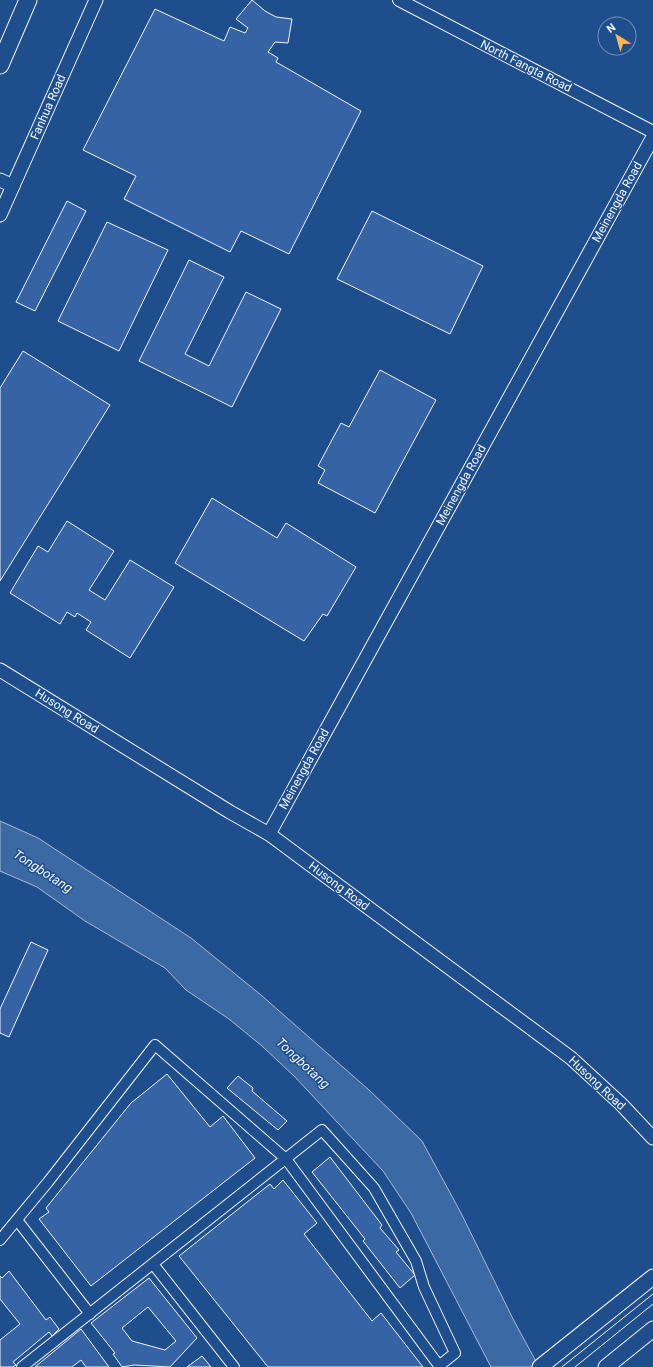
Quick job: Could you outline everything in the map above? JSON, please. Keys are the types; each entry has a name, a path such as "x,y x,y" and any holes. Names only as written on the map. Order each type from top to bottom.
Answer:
{"highway":[{"path":"0,65 28,0"}],"main road":[{"name":"Fanhua Road","path":"0,215 96,0"},
{"name":"Meinengda Road","path":"268,834 653,137"},
{"path":"0,180 13,186"},
{"name":"Husong Road","path":"0,670 268,834 571,1058 620,1104 653,1138"},
{"path":"540,1367 653,1276"},
{"path":"606,1367 653,1330"}],"street":[{"name":"North Fangta Road","path":"399,0 653,132"},
{"path":"0,1240 155,1045 286,1158 439,1366 455,1353 424,1287 416,1261 374,1188 322,1130 286,1158 90,1314 22,1367"},
{"path":"17,1220 90,1314"},
{"path":"153,1264 234,1367"}],"water":[{"name":"Tongbotang","path":"0,821 38,838 191,938 261,995 369,1090 422,1141 461,1213 513,1319 539,1367 491,1367 411,1213 383,1171 294,1076 262,1046 229,1019 186,990 165,968 85,921 37,887 0,871"}],"building":[{"path":"252,0 265,11 276,17 292,19 288,43 275,42 268,52 278,58 276,62 361,111 289,254 241,231 230,252 124,199 136,176 83,150 155,9 224,41 230,27 245,33 248,28 236,19"},
{"path":"67,201 86,211 35,311 16,302"},
{"path":"372,211 483,266 450,334 337,279"},
{"path":"107,222 168,250 119,351 58,321"},
{"path":"189,260 224,277 185,354 209,366 246,292 281,309 232,407 139,361"},
{"path":"23,351 110,405 0,581 0,388"},
{"path":"380,370 436,400 375,513 318,483 325,470 318,466 341,423 349,427"},
{"path":"212,498 277,538 286,523 356,567 327,616 323,614 304,641 175,563"},
{"path":"67,521 114,551 89,590 105,600 130,560 174,587 130,658 86,630 91,622 77,613 75,617 67,612 60,624 10,593 38,546 48,552"},
{"path":"31,942 48,950 9,1037 0,1033 0,1009"},
{"path":"167,1074 210,1127 223,1116 255,1158 91,1286 39,1219 49,1212 46,1208 131,1103"},
{"path":"238,1076 253,1088 252,1091 287,1121 278,1130 227,1088"},
{"path":"330,1157 382,1225 380,1228 399,1250 396,1252 415,1275 400,1288 363,1241 365,1239 312,1172"},
{"path":"283,1180 317,1223 304,1234 372,1321 381,1313 423,1367 268,1367 179,1256 270,1184 274,1189"},
{"path":"9,1271 46,1320 50,1317 59,1329 52,1336 49,1332 13,1362 16,1365 13,1367 0,1367 0,1340 20,1324 0,1299 0,1276 2,1278"},
{"path":"149,1278 197,1338 170,1367 134,1365 122,1367 113,1354 115,1353 91,1323","holes":["148,1307 176,1341 165,1350 132,1341 122,1328"]},
{"path":"81,1329 109,1367 86,1367 81,1360 72,1367 35,1367"},
{"path":"202,1356 211,1367 187,1367"}],"tram line":[{"path":"562,1367 653,1294"},
{"path":"575,1367 653,1304"}]}
